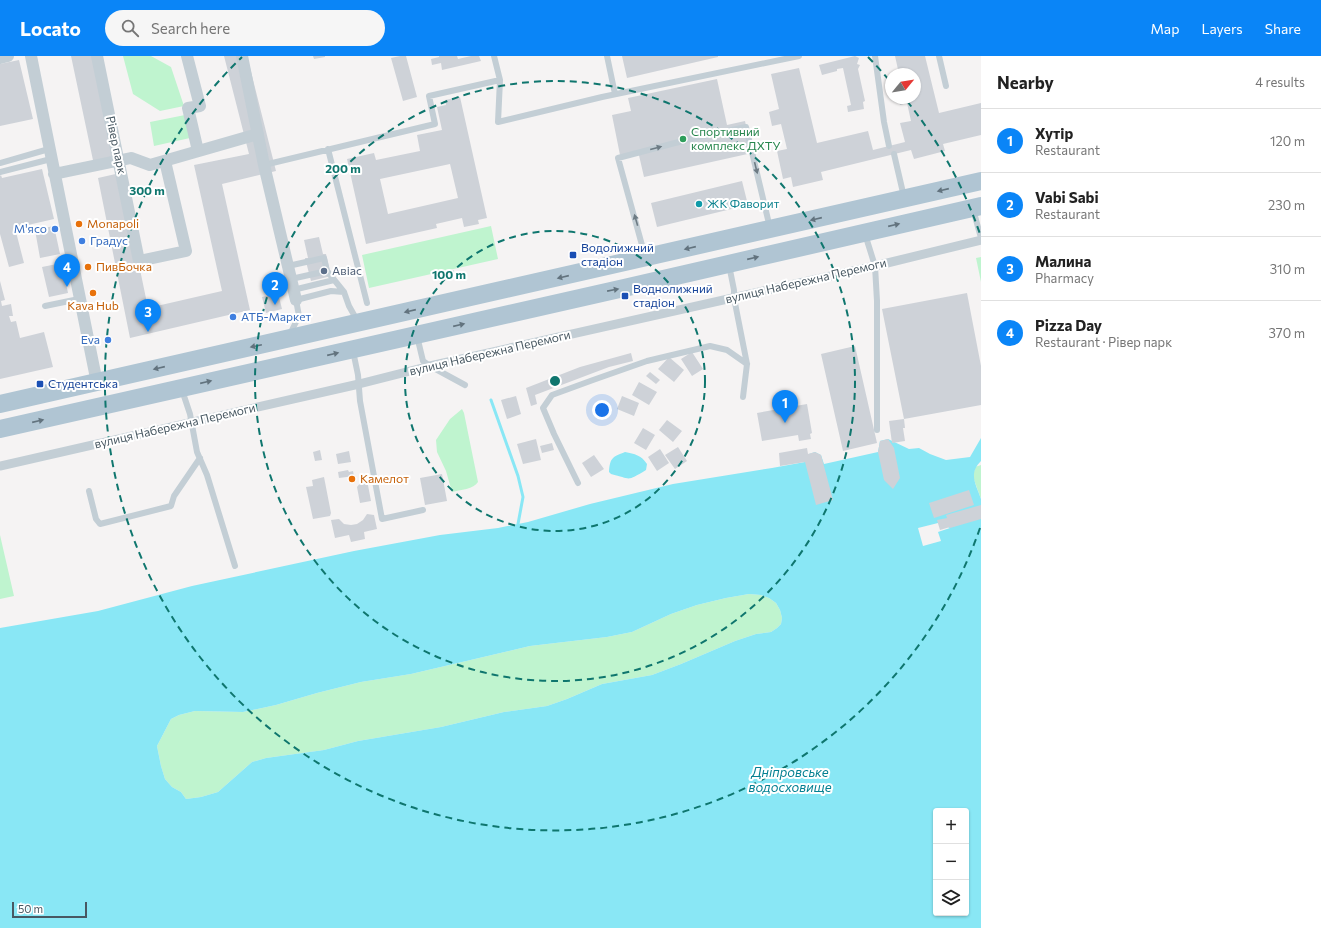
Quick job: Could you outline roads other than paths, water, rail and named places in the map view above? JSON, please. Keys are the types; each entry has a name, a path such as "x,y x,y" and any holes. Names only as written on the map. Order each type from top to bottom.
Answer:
{"main road":[{"path":"0,404 981,181"},
{"path":"0,429 977,206"},
{"path":"709,244 721,265"},
{"path":"502,290 507,314"},
{"path":"224,353 230,377"},
{"path":"96,383 102,406"}],"street":[{"path":"0,58 8,56"},
{"path":"31,56 96,383"},
{"name":"Рівер парк","path":"97,56 139,261 186,251 165,161"},
{"path":"187,56 200,106 188,108 201,151"},
{"path":"242,56 264,165 294,290"},
{"path":"54,174 119,159 131,158 150,165 258,134"},
{"name":"вулиця Набережна Перемоги","path":"0,466 359,384 430,366 875,266 981,239"}],"lane":[{"path":"494,56 500,80 498,122 615,94 799,56"},
{"path":"607,56 615,94"},
{"path":"875,56 884,122 889,146"},
{"path":"939,56 946,86"},
{"path":"264,165 435,124 429,96 500,80"},
{"path":"646,258 618,158 694,138 746,127 771,229"},
{"path":"328,149 367,303"},
{"path":"0,163 50,154"},
{"path":"0,172 50,154"},
{"path":"894,154 904,199"},
{"path":"977,206 981,239"},
{"path":"864,232 875,266 877,301 877,430"},
{"path":"288,266 324,258 327,271 344,292 349,306 358,323"},
{"path":"721,265 734,290 734,298 747,364 743,397"},
{"path":"294,290 327,271"},
{"path":"294,290 334,280"},
{"path":"294,290 344,292"},
{"path":"287,339 299,316 294,290"},
{"path":"45,306 80,299"},
{"path":"416,335 423,361 466,385"},
{"path":"578,483 543,408 552,395 647,361 710,346 727,350 747,364"},
{"path":"353,349 360,400 382,519 423,510"},
{"path":"181,388 190,414 197,452 207,475 235,566"},
{"path":"89,491 96,519 100,524 171,506 174,496 200,458"}],"water":[{"name":"Дніпровське водосховище","path":"981,438 981,461 975,470 974,479 981,499 981,928 0,928 0,628 98,611 192,586 354,551 440,535 498,528 528,522 590,504 673,484 805,462 809,454 815,452 821,455 824,464 878,452 880,441 888,439 909,449 919,448 946,460 970,457","holes":["749,594 761,595 776,603 780,610 782,618 781,624 771,632 756,634 735,641 652,675 602,684 547,706 504,712 441,727 358,741 324,750 266,758 252,762 218,792 201,797 186,799 181,792 172,787 165,779 161,766 157,746 171,719 179,715 195,711 243,712 276,705 361,682 411,674 530,646 607,637 632,632 671,614 697,605"]},
{"path":"625,452 635,454 640,457 647,464 646,470 632,478 611,474 609,472 612,459"}],"waterway":[{"path":"491,400 518,476 523,497 518,524"}],"place":[{"name":"Спортивний комплекс ДХТУ","path":"683,139"},
{"name":"ЖК Фаворит","path":"699,204"},
{"name":"Monapoli","path":"79,224"},
{"name":"М'ясо","path":"55,229"},
{"name":"Градус","path":"82,241"},
{"name":"Водолижний стадіон","path":"573,255"},
{"name":"ПивБочка","path":"88,267"},
{"name":"Авіас","path":"324,271"},
{"name":"Pizza Day","path":"67,287"},
{"name":"Kava Hub","path":"93,293"},
{"name":"Воднолижний стадіон","path":"625,296"},
{"name":"Vabi Sabi","path":"275,305"},
{"name":"АТБ-Маркет","path":"233,317"},
{"name":"Малина","path":"148,332"},
{"name":"Eva","path":"108,340"},
{"name":"Студентська","path":"40,384"},
{"name":"Хутір","path":"785,423"},
{"name":"Камелот","path":"352,479"}]}
